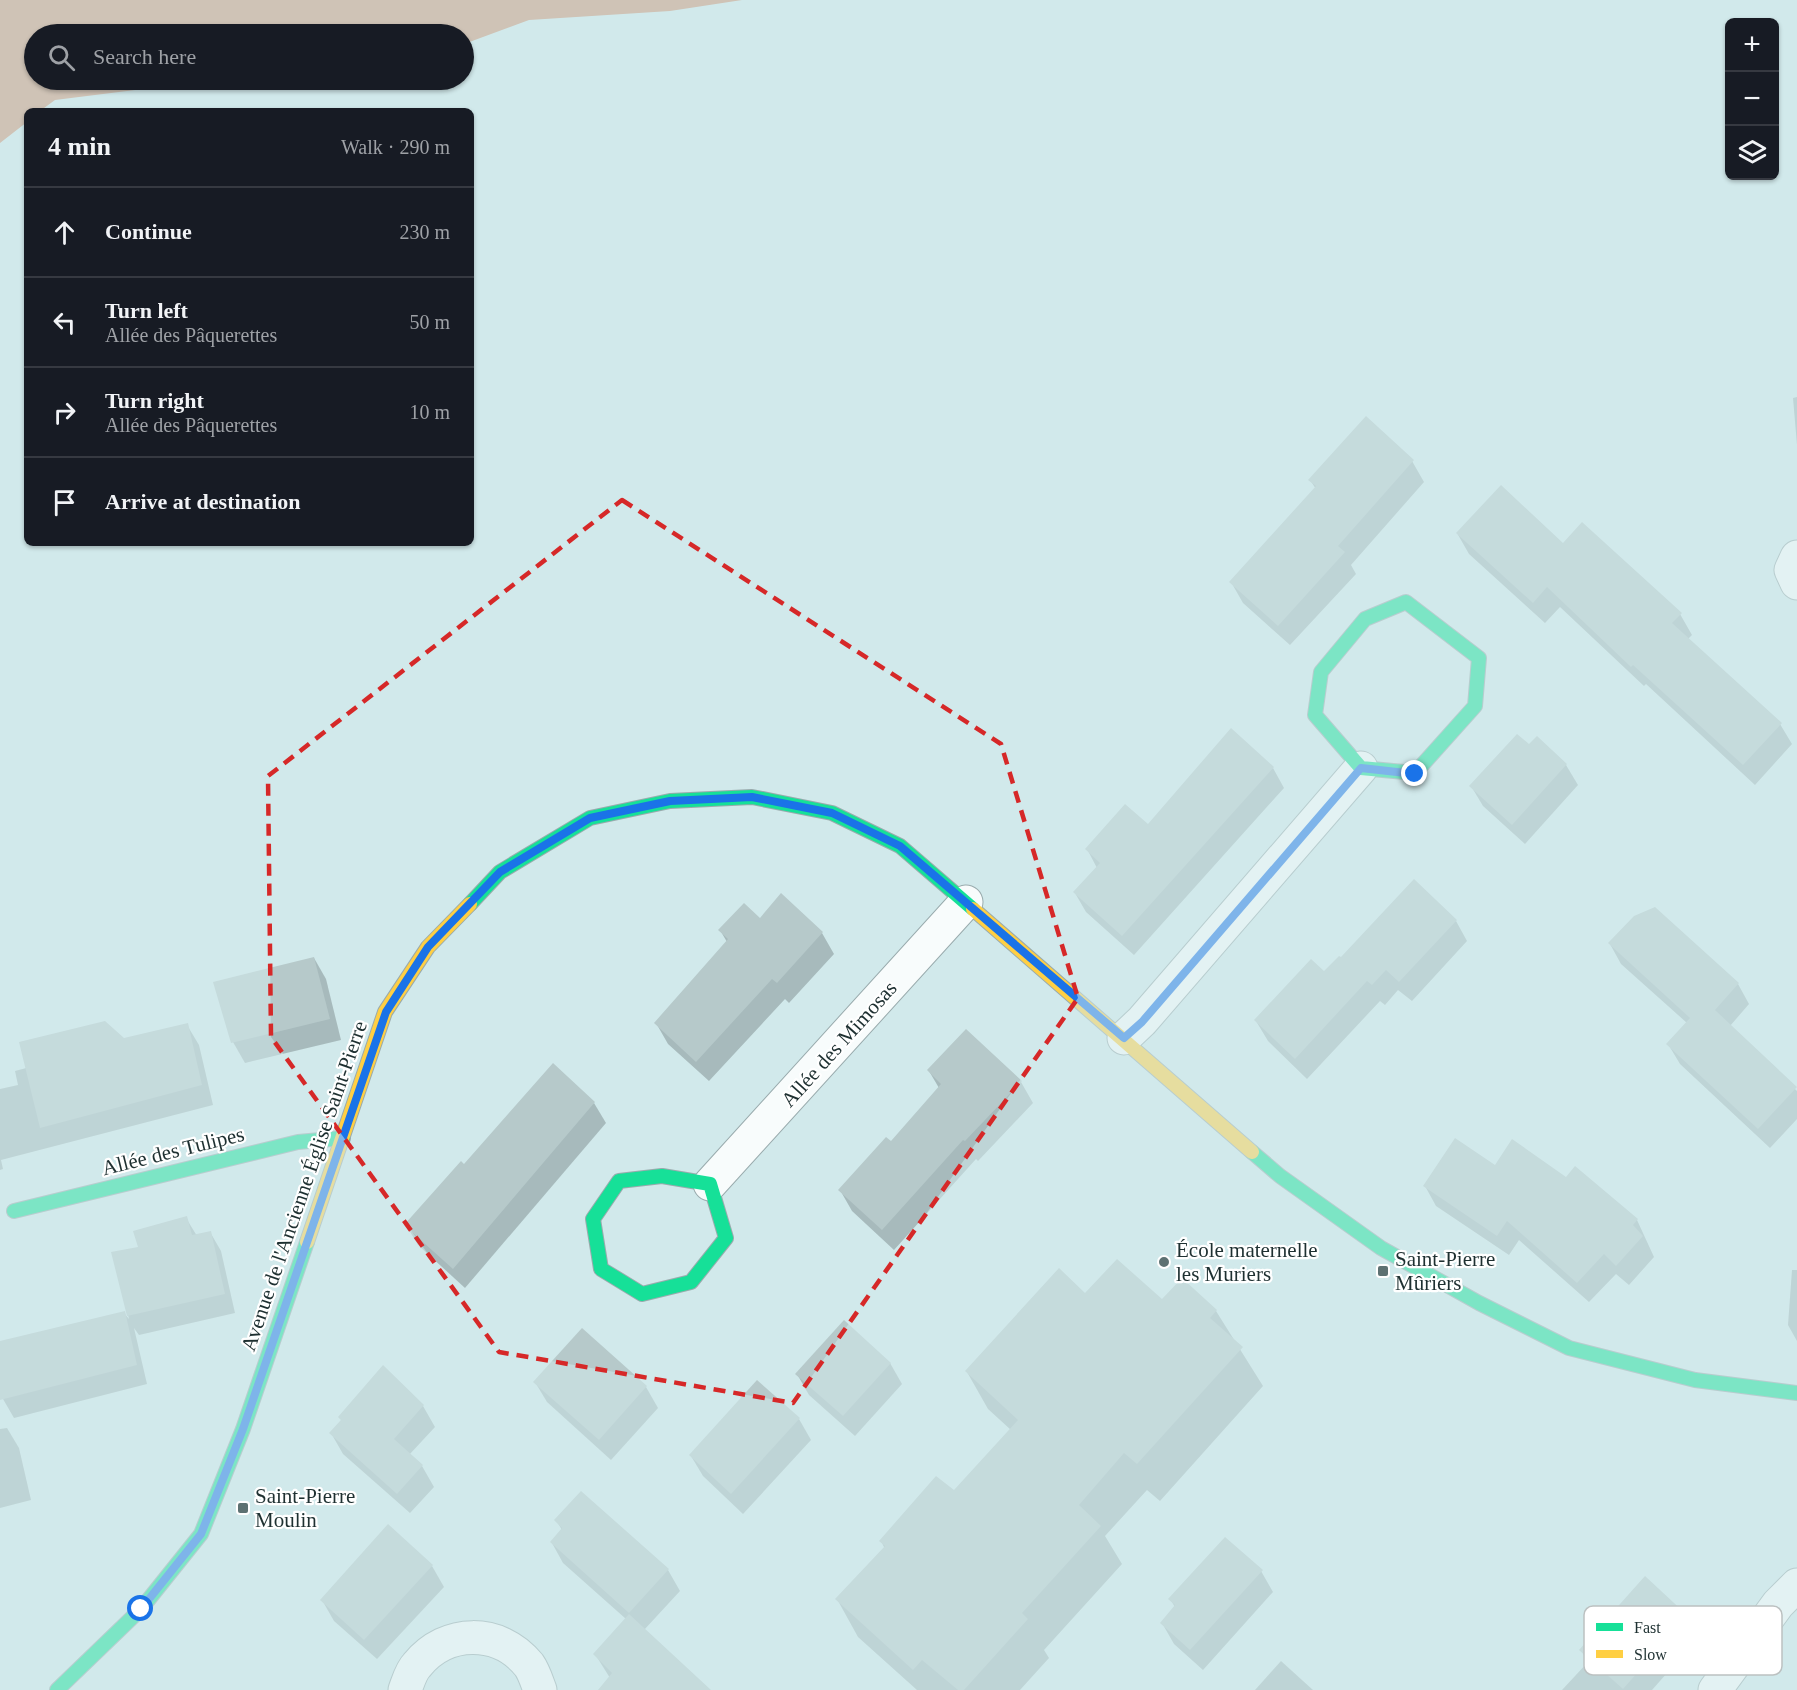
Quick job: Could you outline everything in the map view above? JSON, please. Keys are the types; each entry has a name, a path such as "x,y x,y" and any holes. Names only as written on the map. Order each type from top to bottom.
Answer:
{"street":[{"path":"1797,557 1791,570 1797,583"},
{"path":"1406,602 1479,658 1475,706 1415,774 1361,768 1315,715 1321,672 1365,619 1406,602"},
{"path":"1124,1038 1142,1022 1361,768"},
{"name":"Avenue de l'Ancienne Église Saint-Pierre","path":"57,1690 141,1609 201,1534 243,1429 386,1012 428,947 500,872 590,818 670,801 752,797 832,813 900,846 1124,1038 1157,1071 1280,1176 1382,1248 1479,1304 1569,1348 1695,1380 1797,1393"},
{"name":"Allée des Mimosas","path":"711,1184 966,902"},
{"name":"Allée des Tulipes","path":"14,1212 298,1142 343,1138"},
{"path":"662,1176 711,1184 726,1238 691,1282 642,1294 601,1269 593,1219 619,1181 662,1176"},
{"path":"1777,1606 1797,1585"},
{"path":"405,1690 415,1666 434,1648 459,1638 486,1637 511,1647 530,1666 540,1690"},
{"path":"1715,1690 1726,1675"}],"highlighted area":[{"path":"622,500 1001,744 1078,998 793,1403 499,1352 271,1037 268,776"}],"shaded area":[{"path":"0,0 742,0 670,11 529,20 474,40 474,24 24,24 24,90 135,90 55,100 44,108 24,108 24,124 0,143"}],"building":[{"path":"1366,416 1414,460 1338,546 1345,552 1278,626 1229,582 1316,486 1308,480"},
{"path":"1501,485 1563,543 1582,522 1682,613 1672,623 1782,723 1743,765 1633,665 1631,667 1547,587 1533,603 1456,533"},
{"path":"1231,728 1274,767 1122,936 1073,892 1100,863 1085,849 1125,804 1148,824"},
{"path":"1517,734 1529,744 1537,736 1567,764 1512,825 1469,786"},
{"path":"1414,879 1457,920 1399,982 1386,970 1372,985 1367,981 1295,1059 1254,1020 1311,959 1324,971 1339,956 1341,957"},
{"path":"781,893 823,932 777,983 772,979 696,1062 654,1023 728,939 718,930 744,903 760,918"},
{"path":"1655,907 1739,983 1715,1010 1797,1087 1758,1129 1666,1044 1690,1018 1608,943 1634,916"},
{"path":"314,957 330,1019 231,1043 213,982"},
{"path":"105,1021 124,1038 188,1023 202,1085 40,1128 19,1042"},
{"path":"966,1029 1022,1081 965,1141 963,1140 882,1230 838,1190 886,1137 891,1141 941,1084 927,1070"},
{"path":"553,1063 595,1102 453,1269 404,1225 461,1161 464,1164"},
{"path":"1455,1138 1495,1165 1512,1139 1566,1177 1575,1166 1638,1219 1633,1225 1643,1236 1616,1266 1604,1254 1577,1283 1507,1221 1497,1236 1423,1186"},
{"path":"187,1216 192,1235 211,1231 225,1294 127,1316 111,1252 138,1247 133,1231"},
{"path":"1117,1259 1162,1299 1182,1278 1217,1310 1210,1318 1243,1347 1137,1464 1124,1453 1079,1505 1101,1526 1022,1613 1028,1619 964,1690 958,1690 922,1660 913,1670 835,1599 885,1546 879,1541 936,1476 954,1490 1018,1420 965,1371 1059,1268 1085,1293"},
{"path":"125,1311 137,1365 0,1400 0,1341"},
{"path":"844,1320 891,1363 843,1416 795,1374"},
{"path":"582,1328 647,1386 599,1440 533,1382"},
{"path":"383,1365 424,1405 394,1439 423,1465 397,1494 329,1433 341,1420 338,1417"},
{"path":"757,1380 800,1418 731,1494 689,1455"},
{"path":"581,1491 669,1569 629,1613 550,1542 562,1528 554,1520"},
{"path":"388,1524 433,1565 364,1640 320,1600"},
{"path":"1225,1537 1263,1570 1190,1650 1160,1623 1175,1605 1168,1599"},
{"path":"1645,1576 1677,1606 1618,1606"},
{"path":"629,1614 711,1690 598,1690 612,1673 593,1654"},
{"path":"1584,1644 1584,1654 1579,1650"},
{"path":"1607,1675 1635,1675 1623,1689"}],"traffic: fast":[{"path":"1406,602 1479,658 1475,706 1415,773 1361,768 1315,715 1321,672 1365,619 1406,602"},
{"path":"470,904 500,872 590,818 670,801 752,797 832,813 900,846 973,909"},
{"path":"14,1211 298,1142 343,1138"},
{"path":"1252,1152 1280,1176 1381,1248 1479,1303 1569,1348 1695,1380 1797,1393"},
{"path":"662,1176 710,1184 726,1238 691,1282 642,1294 601,1269 593,1219 619,1181 662,1176"},
{"path":"57,1690 141,1609 201,1534 243,1429 307,1242"}],"traffic: slow":[{"path":"307,1242 385,1012 428,947 470,904"},
{"path":"973,909 1252,1152"}],"place":[{"name":"École maternelle les Muriers","path":"1164,1262"},
{"name":"Saint-Pierre Mûriers","path":"1383,1271"},
{"name":"Saint-Pierre Moulin","path":"243,1508"}],"route":[{"path":"141,1609 201,1534 243,1429 386,1012 428,947 500,872 590,818 670,801 752,797 832,813 900,846 1124,1038 1142,1022 1361,768 1415,774"}]}
